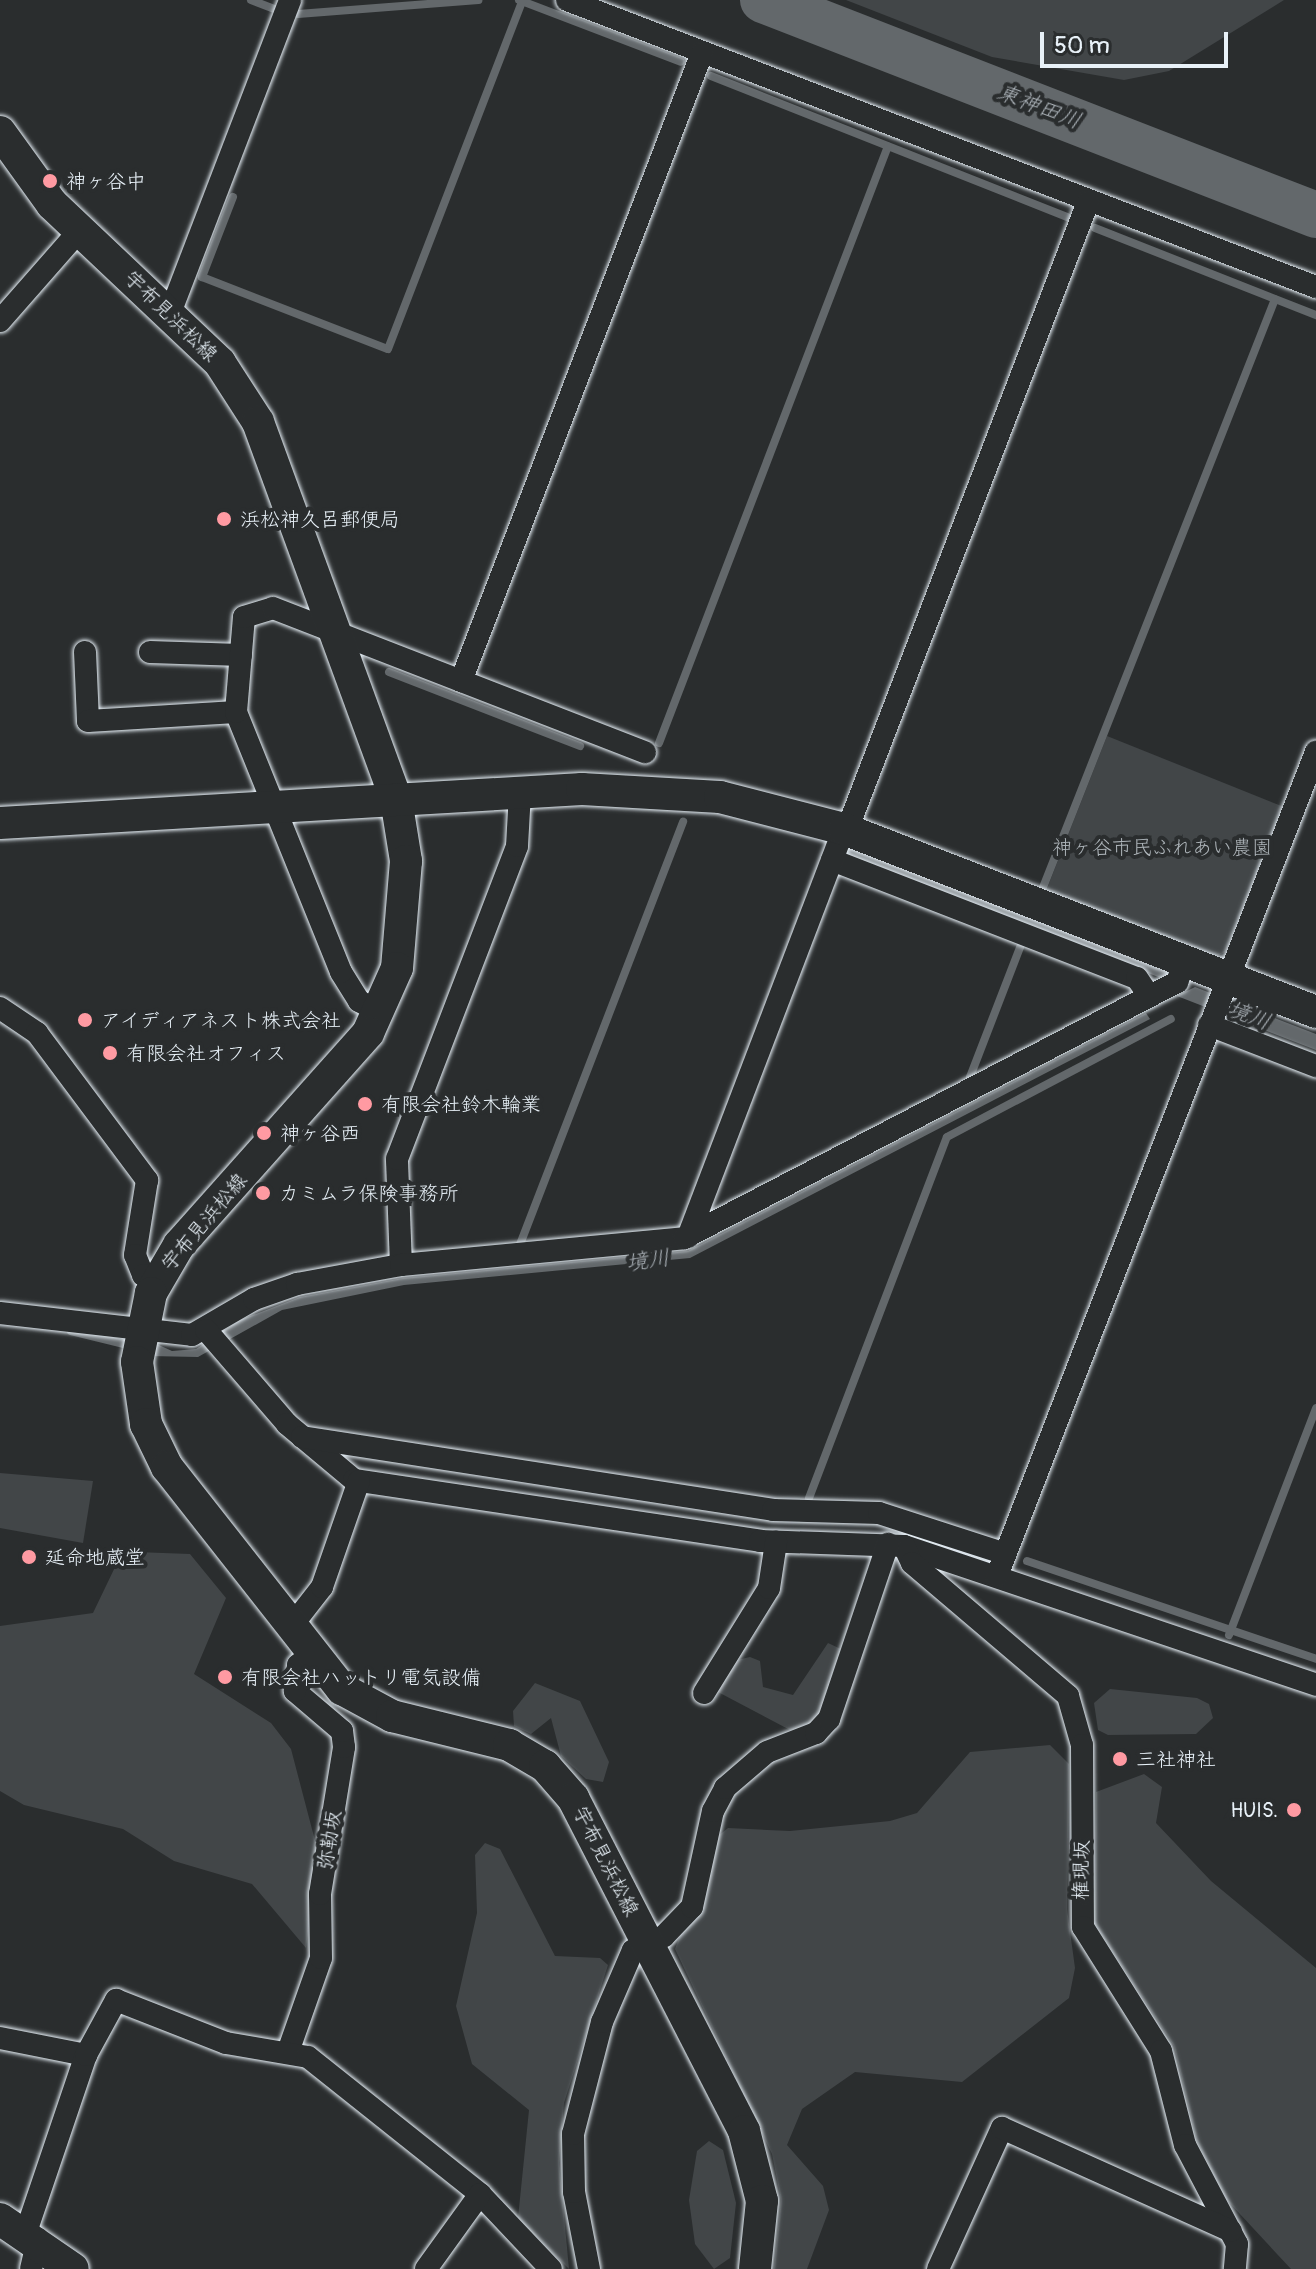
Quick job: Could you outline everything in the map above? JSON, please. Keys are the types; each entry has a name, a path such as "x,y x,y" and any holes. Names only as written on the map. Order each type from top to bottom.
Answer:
{"main road":[{"name":"宇布見浜松線","path":"0,132 79,231 220,363 258,422 396,799 405,932 379,1012 348,1062 179,1245 156,1281 139,1343 146,1424 167,1467 311,1655 368,1706 489,1738 545,1766 580,1808 749,2145 762,2201 755,2269"},
{"path":"0,823 520,792 686,793 846,830 1185,961 1224,984 1316,1012"},
{"path":"24,2240 73,2269"}],"street":[{"path":"170,313 290,0"},
{"path":"567,0 1316,287"},
{"path":"461,681 702,53"},
{"path":"688,1237 1088,202"},
{"path":"0,321 79,231"},
{"path":"379,1012 359,1001 341,972 236,712 244,617 273,608 645,752"},
{"path":"85,652 88,721 236,712"},
{"path":"150,652 241,655"},
{"path":"997,1576 1316,752"},
{"path":"401,1265 397,1159 517,846 520,792"},
{"path":"832,860 1137,978 1149,996"},
{"path":"0,1313 139,1343 176,1336 212,1339 275,1290 401,1265 688,1237 1177,982 1185,961"},
{"path":"0,1008 37,1033 147,1180 135,1255 143,1275 156,1281"},
{"path":"1210,1021 1316,1066"},
{"path":"212,1339 301,1437 359,1481 776,1542 896,1545 997,1576 1316,1685"},
{"path":"301,1437 773,1510 879,1513 1006,1554"},
{"path":"290,1628 322,1587 359,1481"},
{"path":"704,1693 769,1588 776,1542"},
{"path":"589,2269 574,2192 577,2105 625,1964 692,1907 713,1811 725,1788 767,1752 816,1733 829,1719 896,1545"},
{"name":"権現坂","path":"896,1545 912,1563 1068,1696 1082,1745 1083,1927 1161,2051 1185,2145 1232,2231"},
{"name":"弥勒坂","path":"289,2049 321,1958 320,1894 344,1747 342,1731 295,1691 298,1665 311,1655"},
{"path":"24,2240 86,2055 116,2000 226,2043 289,2049 480,2194 551,2269"},
{"path":"0,2038 86,2055"},
{"path":"938,2269 1002,2128 1232,2231 1235,2269"},
{"path":"426,2269 480,2194"}],"green space":[{"path":"846,0 1284,0 1169,71 1124,80 992,57"},
{"name":"神ヶ谷市民ふれあい農園","path":"1107,736 1284,807 1227,951 1215,957 1046,891"},
{"path":"0,1473 93,1481 83,1543 0,1528"},
{"path":"136,1552 190,1554 226,1598 194,1674 271,1723 291,1749 318,1852 306,1948 252,1884 174,1861 123,1829 24,1805 0,1791 0,1626 93,1613 117,1563"},
{"path":"828,1643 843,1650 829,1698 811,1726 790,1730 718,1692 737,1660 750,1657 760,1661 763,1687 793,1695"},
{"path":"535,1683 580,1701 609,1762 603,1782 586,1779 561,1756 551,1718 531,1734 514,1726 513,1711"},
{"path":"1110,1689 1197,1698 1209,1704 1213,1718 1196,1734 1108,1735 1098,1730 1094,1703"},
{"path":"1050,1745 1069,1764 1067,1909 1075,1968 1069,1998 962,2082 855,2072 802,2109 787,2145 823,2186 829,2210 807,2269 774,2269 781,2200 772,2154 675,1949 717,1837 728,1828 790,1831 890,1821 917,1813 970,1752"},
{"path":"1144,1774 1162,1787 1156,1823 1211,1881 1316,1968 1316,2269 1291,2269 1226,2199 1197,2141 1174,2046 1095,1924 1096,1792"},
{"path":"485,1843 500,1849 555,1956 600,1958 608,1965 564,2103 559,2163 569,2269 518,2218 529,2110 472,2064 456,2006 477,1913 475,1855"},
{"path":"709,2141 723,2150 736,2203 730,2258 714,2269 695,2244 689,2200 697,2151"}],"water":[{"name":"境川","path":"1195,987 1316,1034 1316,1050 1177,996"},
{"name":"境川","path":"1146,1013 1150,1019 690,1258 404,1285 282,1310 198,1357 149,1356 150,1341 172,1351 196,1349 240,1320 300,1297 403,1278 688,1251"}],"waterway":[{"path":"251,0 274,9"},
{"path":"298,14 478,0"},
{"path":"519,0 681,62"},
{"name":"東神田川","path":"763,0 1316,215"},
{"path":"233,197 202,277 388,349 522,1"},
{"path":"711,76 1067,217"},
{"path":"659,743 888,146"},
{"path":"1095,228 1316,315"},
{"path":"1042,890 1275,299"},
{"path":"389,672 580,746"},
{"path":"519,1247 683,821"},
{"path":"849,851 1163,975"},
{"path":"970,1077 1023,940"},
{"path":"809,1498 947,1137 1171,1019"},
{"path":"71,1331 132,1346"},
{"path":"1229,1635 1316,1408"},
{"path":"1027,1561 1316,1659"}],"place":[{"name":"神ヶ谷中","path":"50,181"},
{"name":"浜松神久呂郵便局","path":"224,519"},
{"name":"アイディアネスト株式会社","path":"85,1020"},
{"name":"有限会社オフィス","path":"110,1053"},
{"name":"有限会社鈴木輪業","path":"365,1104"},
{"name":"神ヶ谷西","path":"264,1133"},
{"name":"カミムラ保険事務所","path":"263,1193"},
{"name":"延命地蔵堂","path":"29,1557"},
{"name":"有限会社ハットリ電気設備","path":"225,1677"},
{"name":"三社神社","path":"1120,1759"},
{"name":"HUIS.","path":"1294,1810"}]}
